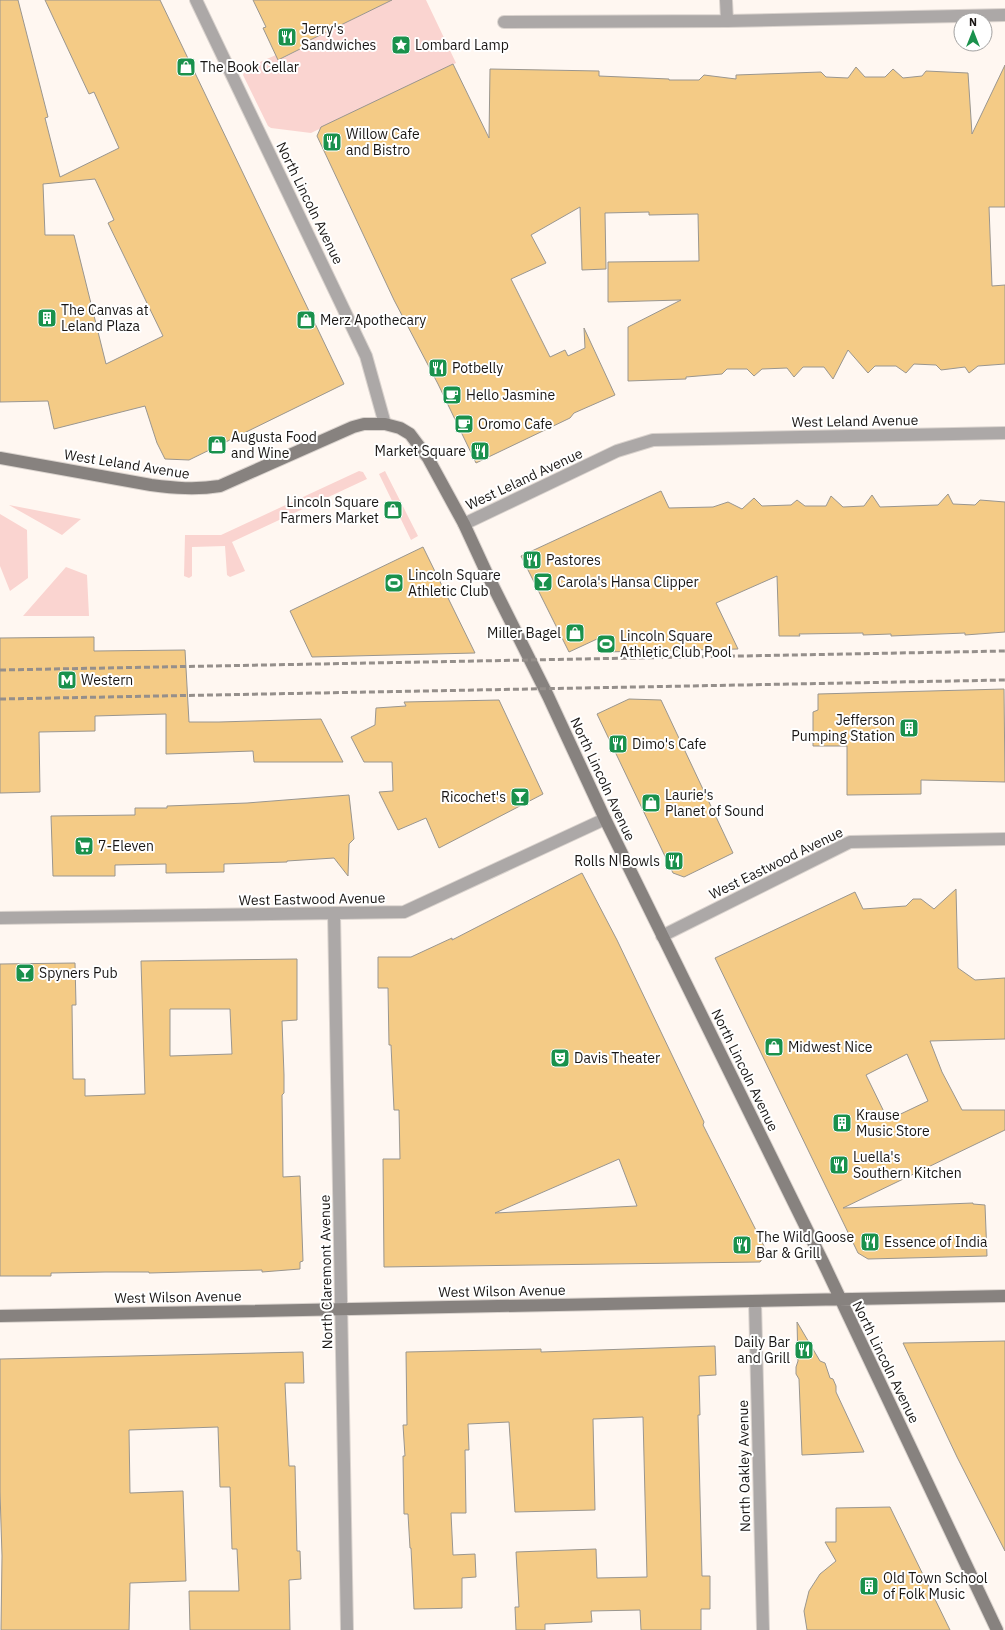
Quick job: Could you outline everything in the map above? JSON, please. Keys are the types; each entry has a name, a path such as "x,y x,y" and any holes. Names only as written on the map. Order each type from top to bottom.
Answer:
{"main road":[{"name":"West Leland Avenue","path":"0,458 151,485 201,489 220,486 353,427 364,424 385,424 400,428 410,434 428,458 464,524"},
{"name":"North Lincoln Avenue","path":"464,524 488,576 548,696 604,818 823,1262 997,1630"},
{"name":"West Wilson Avenue","path":"0,1316 1005,1296"}],"street":[{"name":"North Lincoln Avenue","path":"196,0 366,356 385,424"},
{"path":"726,0 727,21"},
{"path":"504,22 727,21 1005,15"},
{"name":"West Leland Avenue","path":"464,524 617,451 653,440 1005,433"},
{"name":"West Eastwood Avenue","path":"0,918 404,912 604,818"},
{"name":"West Eastwood Avenue","path":"662,936 850,842 1005,839"},
{"name":"North Claremont Avenue","path":"334,913 347,1630"},
{"name":"North Oakley Avenue","path":"755,1301 762,1630"}],"shaded area":[{"path":"392,0 426,0 456,63 311,133 271,128 268,126 243,75 246,68 276,55 279,60 310,44 308,41"},
{"path":"359,471 363,472 367,479 232,542 245,571 230,577 227,575 225,546 192,547 192,576 189,578 184,576 185,535 221,535"},
{"path":"385,471 418,536 411,540 379,474"},
{"path":"9,505 81,519 62,535"},
{"path":"0,514 27,530 28,578 10,591 0,566"},
{"path":"66,567 87,575 89,616 23,616"}],"building":[{"path":"0,0 18,0 48,117 45,118 60,177 119,148 94,92 89,94 45,0 160,0 344,384 189,460 165,459 157,443 145,406 54,429 48,401 0,402","holes":["95,179 114,220 108,223 163,336 106,364 74,235 45,235 43,184"]},
{"path":"253,0 392,0 308,41 310,44 278,60 263,28 266,27"},
{"path":"453,64 489,138 490,69 599,71 599,76 669,80 699,80 704,75 736,79 736,75 821,72 826,77 848,78 856,67 865,77 885,77 893,69 903,78 922,76 926,71 968,73 972,134 1005,65 1005,207 989,207 992,286 1005,285 1005,364 978,366 969,373 965,367 941,370 936,365 914,364 906,373 896,366 875,366 868,373 848,350 833,379 824,367 803,367 794,377 787,368 762,369 754,376 747,369 727,369 722,374 686,377 686,379 628,381 628,327 681,300 608,302 608,262 699,261 698,214 649,215 649,212 605,213 606,269 582,270 580,207 531,235 546,263 511,279 550,357 565,350 568,356 585,348 584,328 615,395 574,413 570,418 476,463 438,384 394,300 317,136 321,127"},
{"path":"661,491 669,508 713,507 728,502 742,509 754,498 762,506 791,505 797,500 805,506 826,506 831,496 843,507 864,506 872,495 880,507 938,505 948,494 953,504 975,505 980,500 1005,502 1005,632 965,635 965,633 891,636 891,634 863,635 863,633 799,634 800,636 779,636 777,576 716,603 738,649 604,652 597,639 569,652 521,556"},
{"name":"Lincoln Square Athletic Club","path":"423,547 475,653 312,657 290,611"},
{"path":"94,637 94,651 185,650 189,722 321,719 343,762 254,762 253,751 166,754 166,714 95,716 95,731 39,732 40,792 0,793 0,638"},
{"name":"Jefferson Pumping Station","path":"1004,689 1005,782 921,780 921,794 847,795 847,746 813,746 813,712 818,710 818,694"},
{"path":"629,699 661,700 733,853 684,877 673,873 597,714"},
{"path":"499,700 543,794 439,848 426,818 398,830 379,792 393,791 392,762 364,762 351,737 375,725 376,708 406,706 404,702"},
{"path":"349,795 354,839 349,844 348,876 334,858 287,862 224,864 224,872 166,873 166,864 115,865 115,876 53,876 51,816 135,815 135,808 167,808 167,806 247,803"},
{"path":"582,873 617,940 704,1122 703,1125 767,1252 760,1262 384,1267 383,1159 400,1159 399,1110 394,1110 391,1045 389,1045 388,988 378,988 378,957 411,957 452,938 452,940","holes":["619,1159 637,1206 495,1213"]},
{"path":"956,889 958,968 975,980 1005,978 1005,1039 930,1041 942,1072 962,1110 1005,1110 1005,1130 843,1208 973,1203 985,1205 987,1256 868,1259 858,1253 715,958 855,892 863,909 906,906 913,899 921,899 934,909","holes":["907,1054 928,1101 888,1120 866,1075"]},
{"path":"297,959 297,1020 282,1021 284,1093 282,1095 283,1177 300,1176 303,1261 300,1262 300,1269 262,1272 262,1270 149,1273 105,1272 51,1273 51,1276 0,1276 0,964 75,963 76,1005 72,1005 73,1079 85,1079 85,1096 145,1094 141,961","holes":["170,1009 230,1009 232,1054 170,1056"]},
{"path":"797,1322 820,1361 825,1363 830,1378 833,1379 836,1386 836,1392 864,1452 802,1455 799,1379 796,1374 798,1361"},
{"path":"1005,1341 1005,1551 957,1457 903,1343"},
{"path":"715,1346 716,1375 699,1376 700,1415 698,1415 702,1576 710,1576 710,1609 701,1609 701,1630 641,1630 640,1610 591,1611 592,1622 545,1624 545,1630 516,1630 515,1607 519,1607 516,1552 596,1549 597,1578 647,1577 643,1417 593,1419 595,1510 515,1512 509,1422 468,1424 469,1450 465,1450 466,1513 451,1513 453,1555 475,1554 476,1577 462,1578 462,1608 414,1609 408,1514 404,1514 403,1456 405,1456 403,1425 407,1425 406,1352 541,1349 541,1352"},
{"path":"303,1352 304,1383 285,1383 289,1466 295,1466 297,1551 300,1551 301,1579 289,1580 290,1630 190,1630 189,1591 239,1591 237,1549 232,1549 230,1487 220,1487 218,1427 129,1430 130,1493 183,1491 186,1581 130,1583 129,1630 1,1630 2,1556 0,1492 0,1359"},
{"name":"Old Town School of Folk Music","path":"890,1507 950,1630 807,1630 804,1611 809,1591 820,1574 836,1561 825,1542 836,1542 836,1508"}],"railway":[{"path":"0,670 1005,651"},
{"path":"0,699 1005,680"}],"place":[{"name":"Jerry's Sandwiches","path":"287,37"},
{"name":"Lombard Lamp","path":"401,45"},
{"name":"The Book Cellar","path":"186,67"},
{"name":"Willow Cafe and Bistro","path":"332,142"},
{"name":"The Canvas at Leland Plaza","path":"47,318"},
{"name":"Merz Apothecary","path":"306,320"},
{"name":"Potbelly","path":"438,368"},
{"name":"Hello Jasmine","path":"452,395"},
{"name":"Oromo Cafe","path":"464,424"},
{"name":"Augusta Food and Wine","path":"217,445"},
{"name":"Market Square","path":"480,451"},
{"name":"Lincoln Square Farmers Market","path":"393,510"},
{"name":"Pastores","path":"532,560"},
{"name":"Carola's Hansa Clipper","path":"543,582"},
{"name":"Lincoln Square Athletic Club","path":"394,583"},
{"name":"Miller Bagel","path":"575,633"},
{"name":"Lincoln Square Athletic Club Pool","path":"606,644"},
{"name":"Western","path":"67,680"},
{"name":"Jefferson Pumping Station","path":"909,728"},
{"name":"Dimo's Cafe","path":"618,744"},
{"name":"Ricochet's","path":"520,797"},
{"name":"Laurie's Planet of Sound","path":"651,803"},
{"name":"7-Eleven","path":"84,846"},
{"name":"Rolls N Bowls","path":"674,861"},
{"name":"Spyners Pub","path":"25,973"},
{"name":"Midwest Nice","path":"774,1047"},
{"name":"Davis Theater","path":"560,1058"},
{"name":"Krause Music Store","path":"842,1123"},
{"name":"Luella's Southern Kitchen","path":"839,1165"},
{"name":"Essence of India","path":"870,1242"},
{"name":"The Wild Goose Bar & Grill","path":"742,1245"},
{"name":"Daily Bar and Grill","path":"804,1350"},
{"name":"Old Town School of Folk Music","path":"869,1586"}]}
